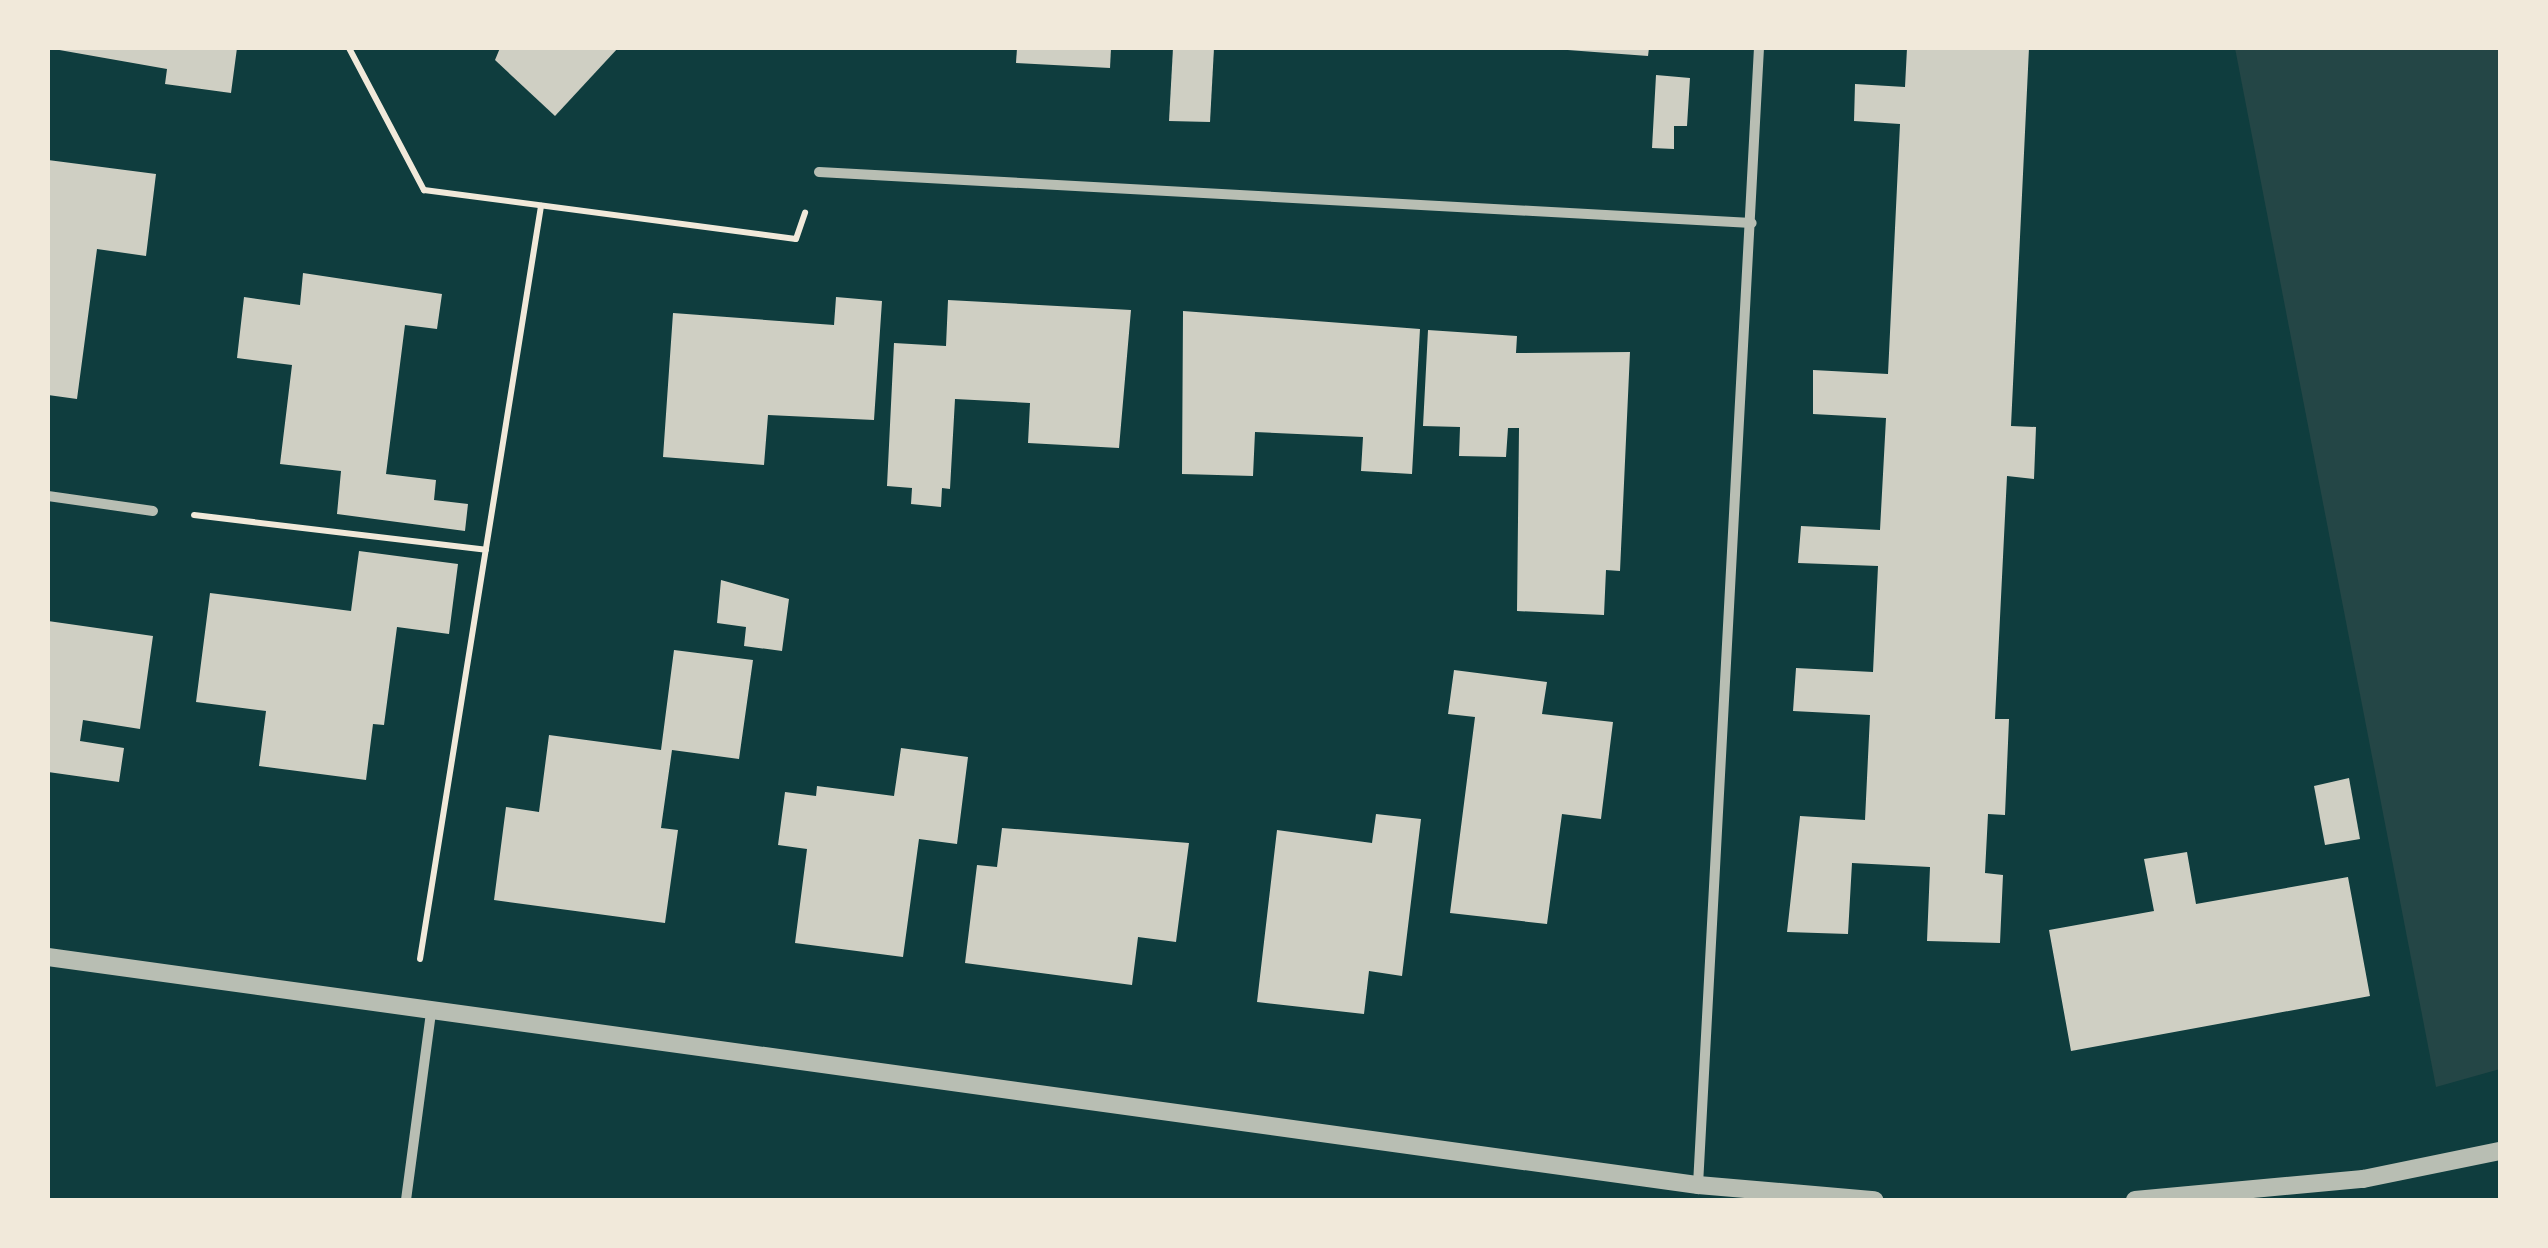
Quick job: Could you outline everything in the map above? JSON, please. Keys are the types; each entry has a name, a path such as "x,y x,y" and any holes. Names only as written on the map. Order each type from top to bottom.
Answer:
{"street":[{"path":"1698,1186 1759,48"},
{"path":"819,172 1752,222"},
{"path":"48,496 153,510"},
{"path":"48,957 1698,1186 1874,1200"},
{"path":"406,1200 431,1013"},
{"path":"2135,1200 2363,1179 2500,1152"}],"path":[{"path":"349,48 424,190 796,239 819,172"},
{"path":"410,1009 541,206"},
{"path":"153,510 486,550"}],"shaded area":[{"path":"2235,48 2500,48 2500,1069 2436,1087"}],"building":[{"path":"48,48 237,48 231,93 165,84 167,69"},
{"path":"500,48 618,48 555,116 495,60"},
{"path":"1017,48 1111,48 1110,68 1016,63"},
{"path":"1173,48 1214,48 1210,122 1169,121"},
{"path":"1541,48 1649,48 1648,56"},
{"path":"1907,48 2029,48 2011,426 2036,427 2034,479 2007,476 1995,719 2009,719 2005,815 1988,814 1985,873 2003,875 2000,943 1927,941 1930,867 1852,863 1848,934 1787,932 1800,816 1865,820 1870,715 1793,711 1796,668 1873,672 1878,566 1798,563 1801,526 1880,530 1886,418 1813,414 1813,370 1888,374 1900,124 1854,121 1855,84 1905,87"},
{"path":"1656,75 1690,78 1687,126 1674,126 1674,149 1652,148"},
{"path":"48,160 156,174 146,256 97,249 77,399 48,395"},
{"path":"303,273 442,294 437,329 405,325 386,474 436,480 434,500 468,504 465,531 337,514 341,471 280,464 292,365 237,358 244,297 300,305"},
{"path":"836,297 882,301 874,420 768,415 764,465 663,457 673,313 834,325"},
{"path":"948,300 1131,310 1119,448 1028,443 1030,403 955,399 950,489 942,488 941,507 911,504 912,488 887,486 894,343 946,346"},
{"path":"1183,311 1420,329 1412,474 1361,471 1363,437 1255,432 1253,476 1182,474"},
{"path":"1428,330 1517,336 1516,353 1630,352 1620,571 1606,570 1604,615 1517,611 1519,428 1508,428 1506,457 1459,456 1460,427 1423,426"},
{"path":"359,551 458,564 449,634 397,627 384,725 373,724 366,780 259,766 266,711 196,702 210,593 351,611"},
{"path":"721,580 789,599 782,651 744,646 746,627 717,623"},
{"path":"48,621 153,636 140,729 83,720 80,741 124,748 119,782 48,772"},
{"path":"674,650 753,660 739,759 672,750 661,828 678,830 665,923 494,900 506,807 539,812 549,735 661,750"},
{"path":"1454,670 1547,682 1542,714 1613,722 1601,819 1562,814 1547,924 1450,913 1475,717 1448,714"},
{"path":"901,748 968,757 957,844 919,839 903,957 795,943 807,849 778,845 785,792 816,796 817,786 894,796"},
{"path":"2349,778 2360,839 2325,845 2314,786"},
{"path":"1376,814 1421,819 1402,976 1369,971 1364,1014 1257,1002 1277,830 1372,843"},
{"path":"1002,828 1189,843 1176,942 1138,937 1132,985 965,963 977,865 997,867"},
{"path":"2187,852 2196,904 2348,877 2370,996 2071,1051 2049,930 2154,911 2144,859"}]}
